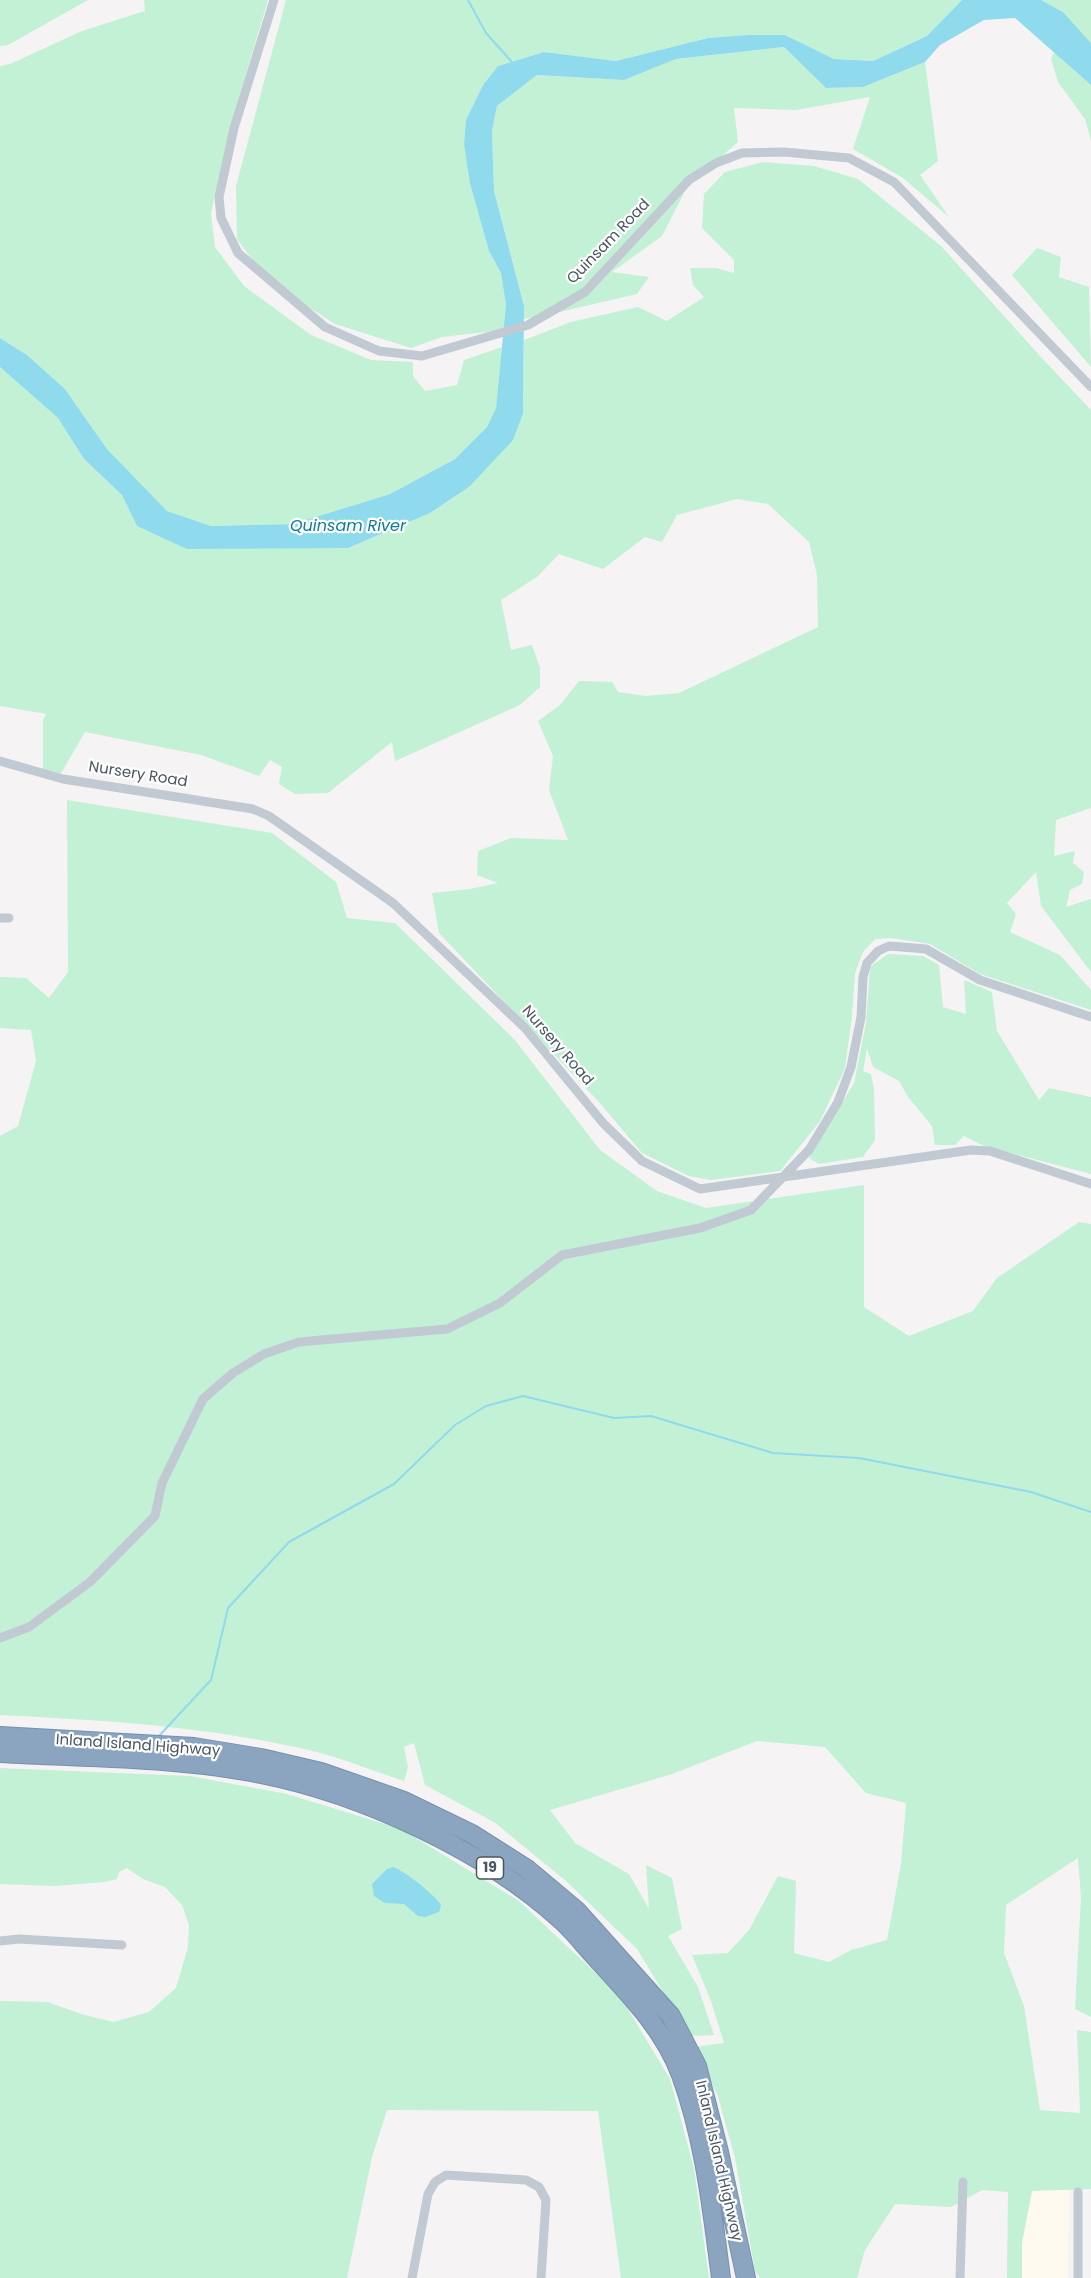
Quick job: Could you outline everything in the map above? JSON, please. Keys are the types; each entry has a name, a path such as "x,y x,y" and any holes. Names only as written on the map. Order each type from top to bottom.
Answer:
{"highway":[{"name":"Inland Island Highway","path":"0,1736 194,1747 261,1758 311,1770 414,1806 472,1833 526,1869 577,1911 671,2016 697,2066 719,2152 746,2278"},
{"name":"Inland Island Highway","path":"0,1754 194,1764 261,1774 317,1788 397,1817 470,1855 517,1885 562,1921 656,2025 681,2074 707,2171 721,2278"}],"street":[{"name":"Quinsam Road","path":"274,0 234,128 219,196 221,218 238,253 325,327 379,351 422,356 528,325 585,292 689,180 716,163 742,153 784,152 849,158 894,182 1091,387"},
{"name":"Nursery Road","path":"0,761 63,779 253,808 269,816 393,903 525,1028 603,1123 642,1161 700,1189 971,1150 990,1151 1091,1184"},
{"path":"0,1638 29,1627 90,1582 155,1516 162,1483 203,1399 233,1373 264,1354 299,1342 447,1329 500,1302 562,1255 700,1228 751,1210 809,1150 838,1102 851,1067 861,1017 865,970 867,963 878,951 889,946 926,949 980,980 1091,1017"},
{"path":"0,1941 19,1939 122,1945"},
{"path":"412,2278 428,2194 435,2182 446,2175 526,2180 539,2187 546,2200 542,2278"},
{"path":"960,2278 963,2182"},
{"path":"1078,2192 1078,2278"}],"shaded area":[{"path":"1069,2184 1068,2278 1020,2278 1021,2191"}],"green space":[{"path":"0,0 88,0 8,45 0,46"},
{"path":"144,0 268,0 230,127 211,213 215,247 244,286 311,335 371,360 413,362 413,376 425,391 457,385 464,360 502,347 496,408 487,427 455,459 390,494 293,524 211,526 167,511 107,449 65,389 27,355 0,338 0,66 10,64 82,31 145,11"},
{"path":"286,0 962,0 927,36 873,61 834,59 785,35 748,35 708,38 616,61 544,52 498,66 483,85 466,120 464,144 489,251 501,273 506,305 504,330 442,337 411,348 335,324 268,281 237,239 236,186"},
{"path":"1041,0 1091,0 1091,43 1063,12"},
{"path":"784,47 826,88 863,87 925,62 938,161 920,175 949,217 903,178 853,149 870,97 796,110 734,108 738,142 687,187 662,236 612,272 649,277 637,294 524,319 524,306 494,191 492,131 497,106 537,75 624,80 676,59"},
{"path":"1054,52 1091,85 1091,141 1085,119 1058,82 1051,59"},
{"path":"763,162 814,166 858,179 941,246 1091,410 1091,808 1056,820 1054,856 1075,851 1073,863 1084,872 1082,884 1070,890 1066,907 1091,899 1091,972 1041,906 1036,872 1007,903 1016,914 1010,932 1060,955 1091,990 1091,1010 980,974 930,944 891,938 875,939 863,952 855,973 845,1068 820,1121 780,1171 711,1180 689,1176 642,1153 599,1102 439,933 432,893 498,883 477,875 478,851 511,838 568,840 549,790 553,756 538,721 560,705 579,681 612,682 618,692 646,696 679,693 818,627 817,575 809,542 768,504 737,499 677,515 662,542 645,537 603,569 559,554 537,577 501,600 511,650 532,645 540,668 540,687 520,705 395,761 392,742 328,793 295,794 279,784 282,767 270,760 259,776 201,755 85,732 60,775 43,769 43,720 46,714 0,706 0,367 58,418 84,459 122,495 137,526 348,548 430,513 469,487 523,413 524,340 571,322 638,307 667,321 704,297 693,285 690,268 716,268 734,273 734,260 702,228 704,194 725,172"},
{"path":"1037,248 1061,257 1059,277 1089,287 1091,367 1012,275"},
{"path":"67,800 272,833 336,882 347,918 395,923 515,1040 600,1150 657,1191 706,1208 864,1185 864,1307 909,1336 973,1311 997,1278 1079,1222 1091,1224 1091,2017 1075,2009 1081,1898 1078,1858 1006,1905 1004,1953 1024,2006 1040,2110 1080,2113 1077,2030 1091,2032 1091,2189 1032,2191 1022,2243 1022,2278 1007,2278 1008,2192 982,2190 951,2207 895,2204 865,2250 857,2278 760,2278 755,2271 735,2158 718,2097 695,2047 724,2043 711,2001 692,1955 728,1953 749,1930 778,1876 796,1881 794,1953 829,1962 851,1950 887,1940 901,1864 906,1803 866,1793 825,1747 757,1741 672,1774 550,1810 575,1843 629,1874 649,1909 646,1865 672,1878 682,1929 668,1936 698,1987 714,2035 690,2036 637,1949 566,1881 494,1822 425,1785 414,1743 404,1747 408,1767 404,1781 317,1752 239,1736 120,1722 0,1715 0,1136 18,1126 36,1061 31,1030 0,1028 0,977 26,978 49,998 68,972"},
{"path":"888,954 923,956 939,965 943,1007 966,1014 964,980 992,992 997,1031 1039,1100 1049,1088 1091,1097 1091,1174 984,1146 964,1136 955,1145 935,1145 932,1126 908,1097 899,1081 873,1067 867,1048 863,1071 871,1074 874,1090 875,1140 863,1157 819,1164 809,1158 854,1083 866,1023 870,967"},
{"path":"0,1768 190,1776 287,1794 401,1829 519,1901 620,1996 670,2079 694,2169 709,2278 621,2278 598,2111 387,2110 372,2157 347,2278 0,2278 0,2001 48,2002 113,2022 149,2012 176,1988 188,1947 189,1925 182,1905 165,1887 143,1879 127,1868 119,1872 117,1879 104,1882 54,1886 0,1884"}],"water":[{"name":"Quinsam River","path":"962,0 1041,0 1063,12 1091,43 1091,85 1015,18 984,20 940,45 925,62 863,87 826,88 784,47 676,59 624,80 537,75 497,106 492,131 494,191 524,306 523,413 513,440 469,487 430,513 348,548 187,549 137,526 122,495 84,459 58,418 0,367 0,338 27,355 65,389 107,449 167,511 211,526 293,524 390,494 455,459 487,427 496,408 506,305 501,273 489,251 470,183 464,144 466,120 483,85 498,66 544,52 616,61 708,38 748,35 785,35 834,59 873,61 927,36"},
{"path":"393,1867 412,1878 433,1895 441,1905 439,1912 425,1917 418,1916 404,1904 385,1903 374,1896 372,1884 387,1869"}],"waterway":[{"path":"468,0 486,33 511,61"},
{"path":"158,1737 211,1680 228,1608 289,1542 394,1484 455,1425 486,1406 523,1396 614,1418 651,1416 773,1453 859,1458 1031,1492 1091,1512"}]}
